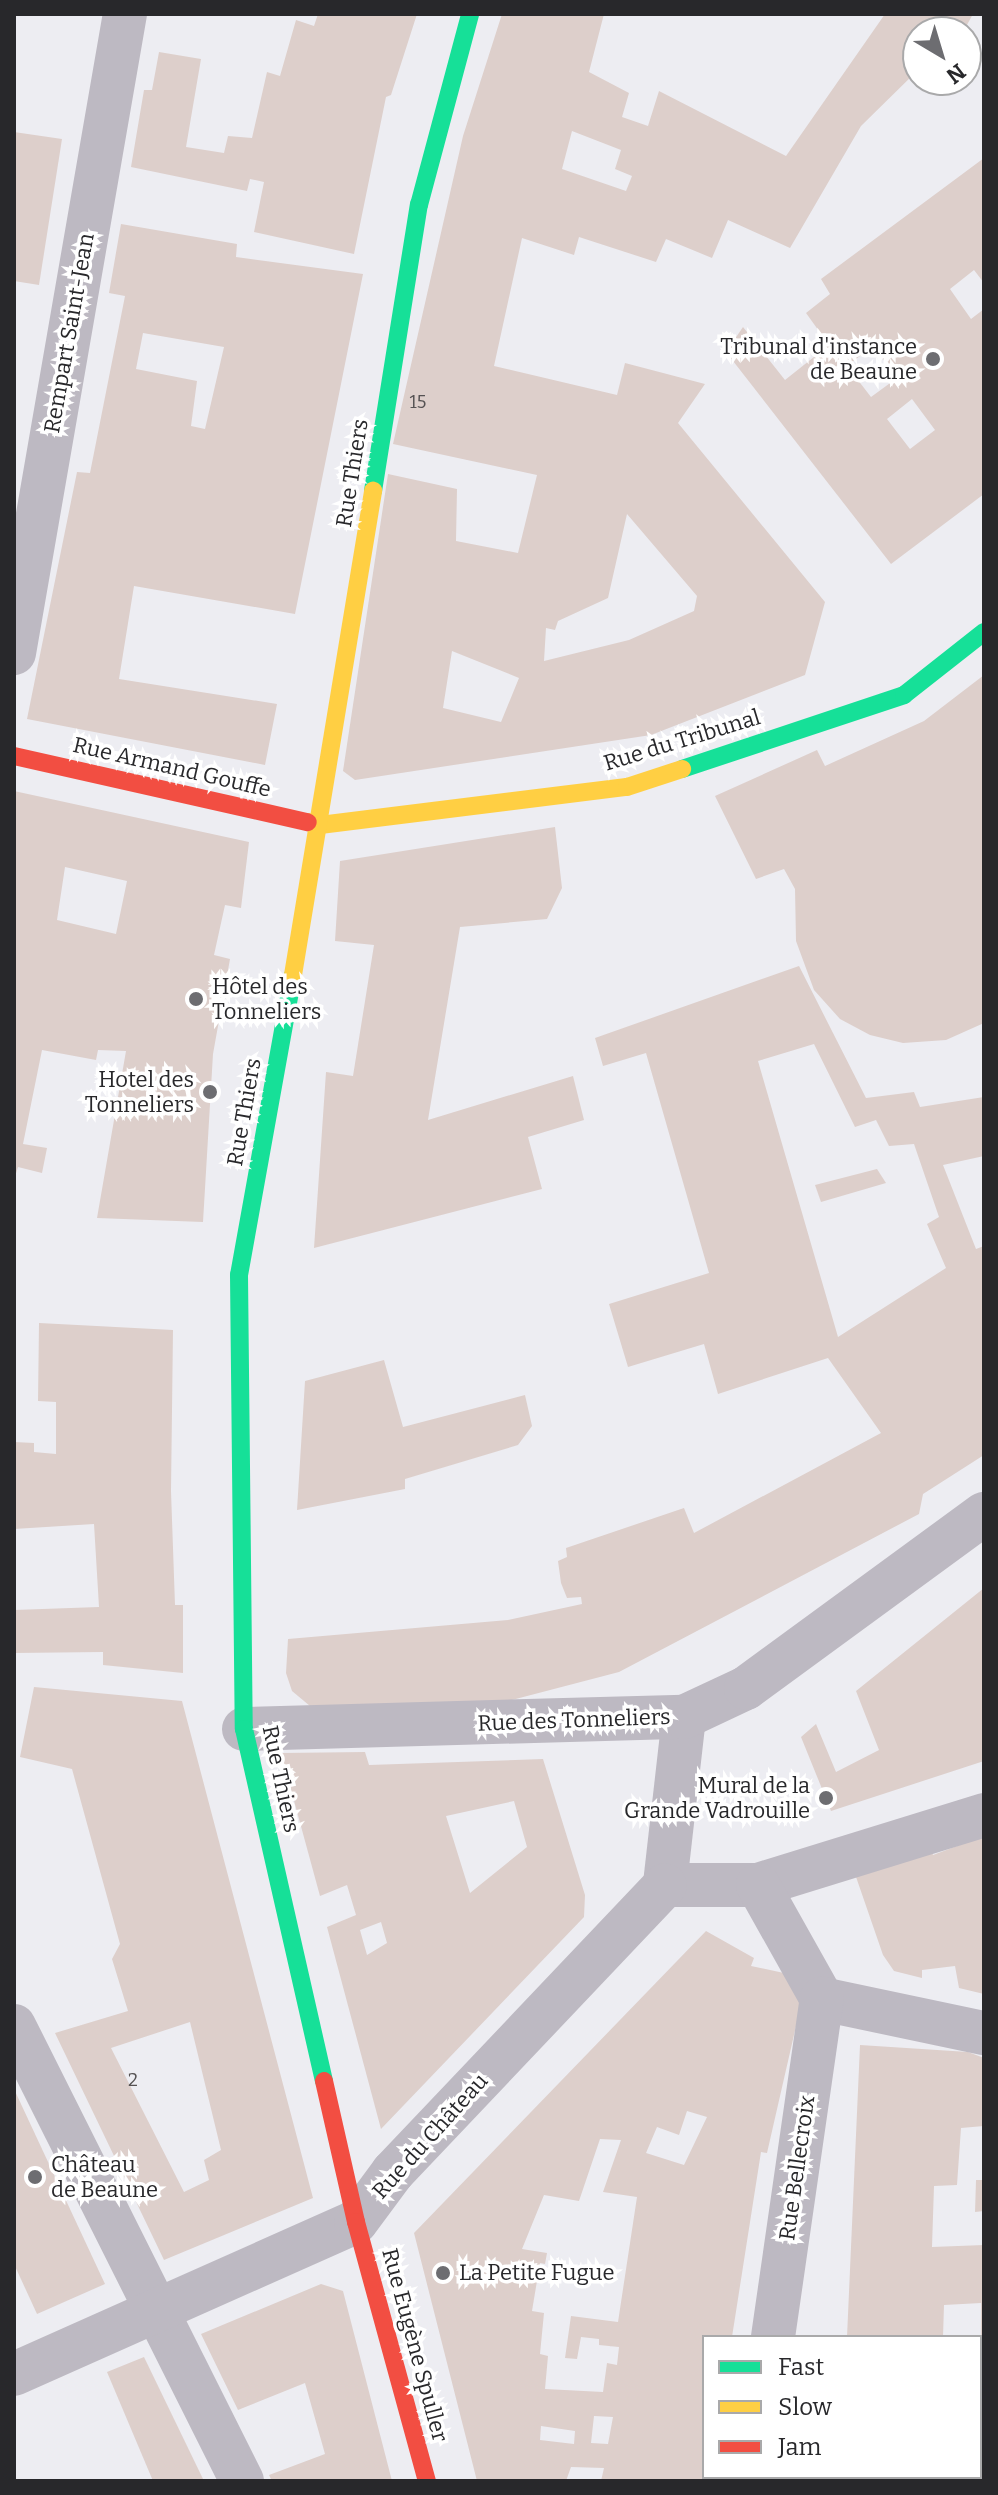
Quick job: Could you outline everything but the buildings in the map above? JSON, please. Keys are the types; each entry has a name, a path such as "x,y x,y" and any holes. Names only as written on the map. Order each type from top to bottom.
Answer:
{"street":[{"name":"Rempart Saint-Jean","path":"14,653 125,14"},
{"name":"Rue Thiers","path":"356,2222 244,1729 239,1275 320,825 419,205 470,14"},
{"name":"Rue du Tribunal","path":"320,825 627,787 904,695 984,632"},
{"name":"Rue Armand Gouffe","path":"14,756 320,825"},
{"name":"Rue des Tonneliers","path":"244,1729 684,1717 746,1688 984,1514"},
{"path":"684,1717 665,1885 758,1885 984,1815"},
{"name":"Rue du Château","path":"14,2374 356,2222 393,2172 665,1885"},
{"path":"758,1885 822,1999 984,2033"},
{"name":"Rue Bellecroix","path":"773,2335 822,1999"},
{"path":"14,2026 161,2310 242,2481"},
{"name":"Rue Eugène Spuller","path":"356,2222 427,2481"}],"traffic: fast":[{"path":"373,491 419,205 470,14"},
{"path":"682,769 904,695 984,632"},
{"path":"293,975 239,1275 244,1729 324,2081"}],"traffic: slow":[{"path":"293,975 373,491"},
{"path":"308,822 320,825 627,787 682,769"}],"traffic: jam":[{"path":"14,756 308,822"},
{"path":"324,2081 356,2222 427,2481"}],"place":[{"name":"Tribunal d'instance de Beaune","path":"933,359"},
{"name":"Hôtel des Tonneliers","path":"196,999"},
{"name":"Hotel des Tonneliers","path":"210,1092"},
{"name":"Mural de la Grande Vadrouille","path":"826,1798"},
{"name":"Château de Beaune","path":"35,2177"},
{"name":"La Petite Fugue","path":"443,2273"}]}
